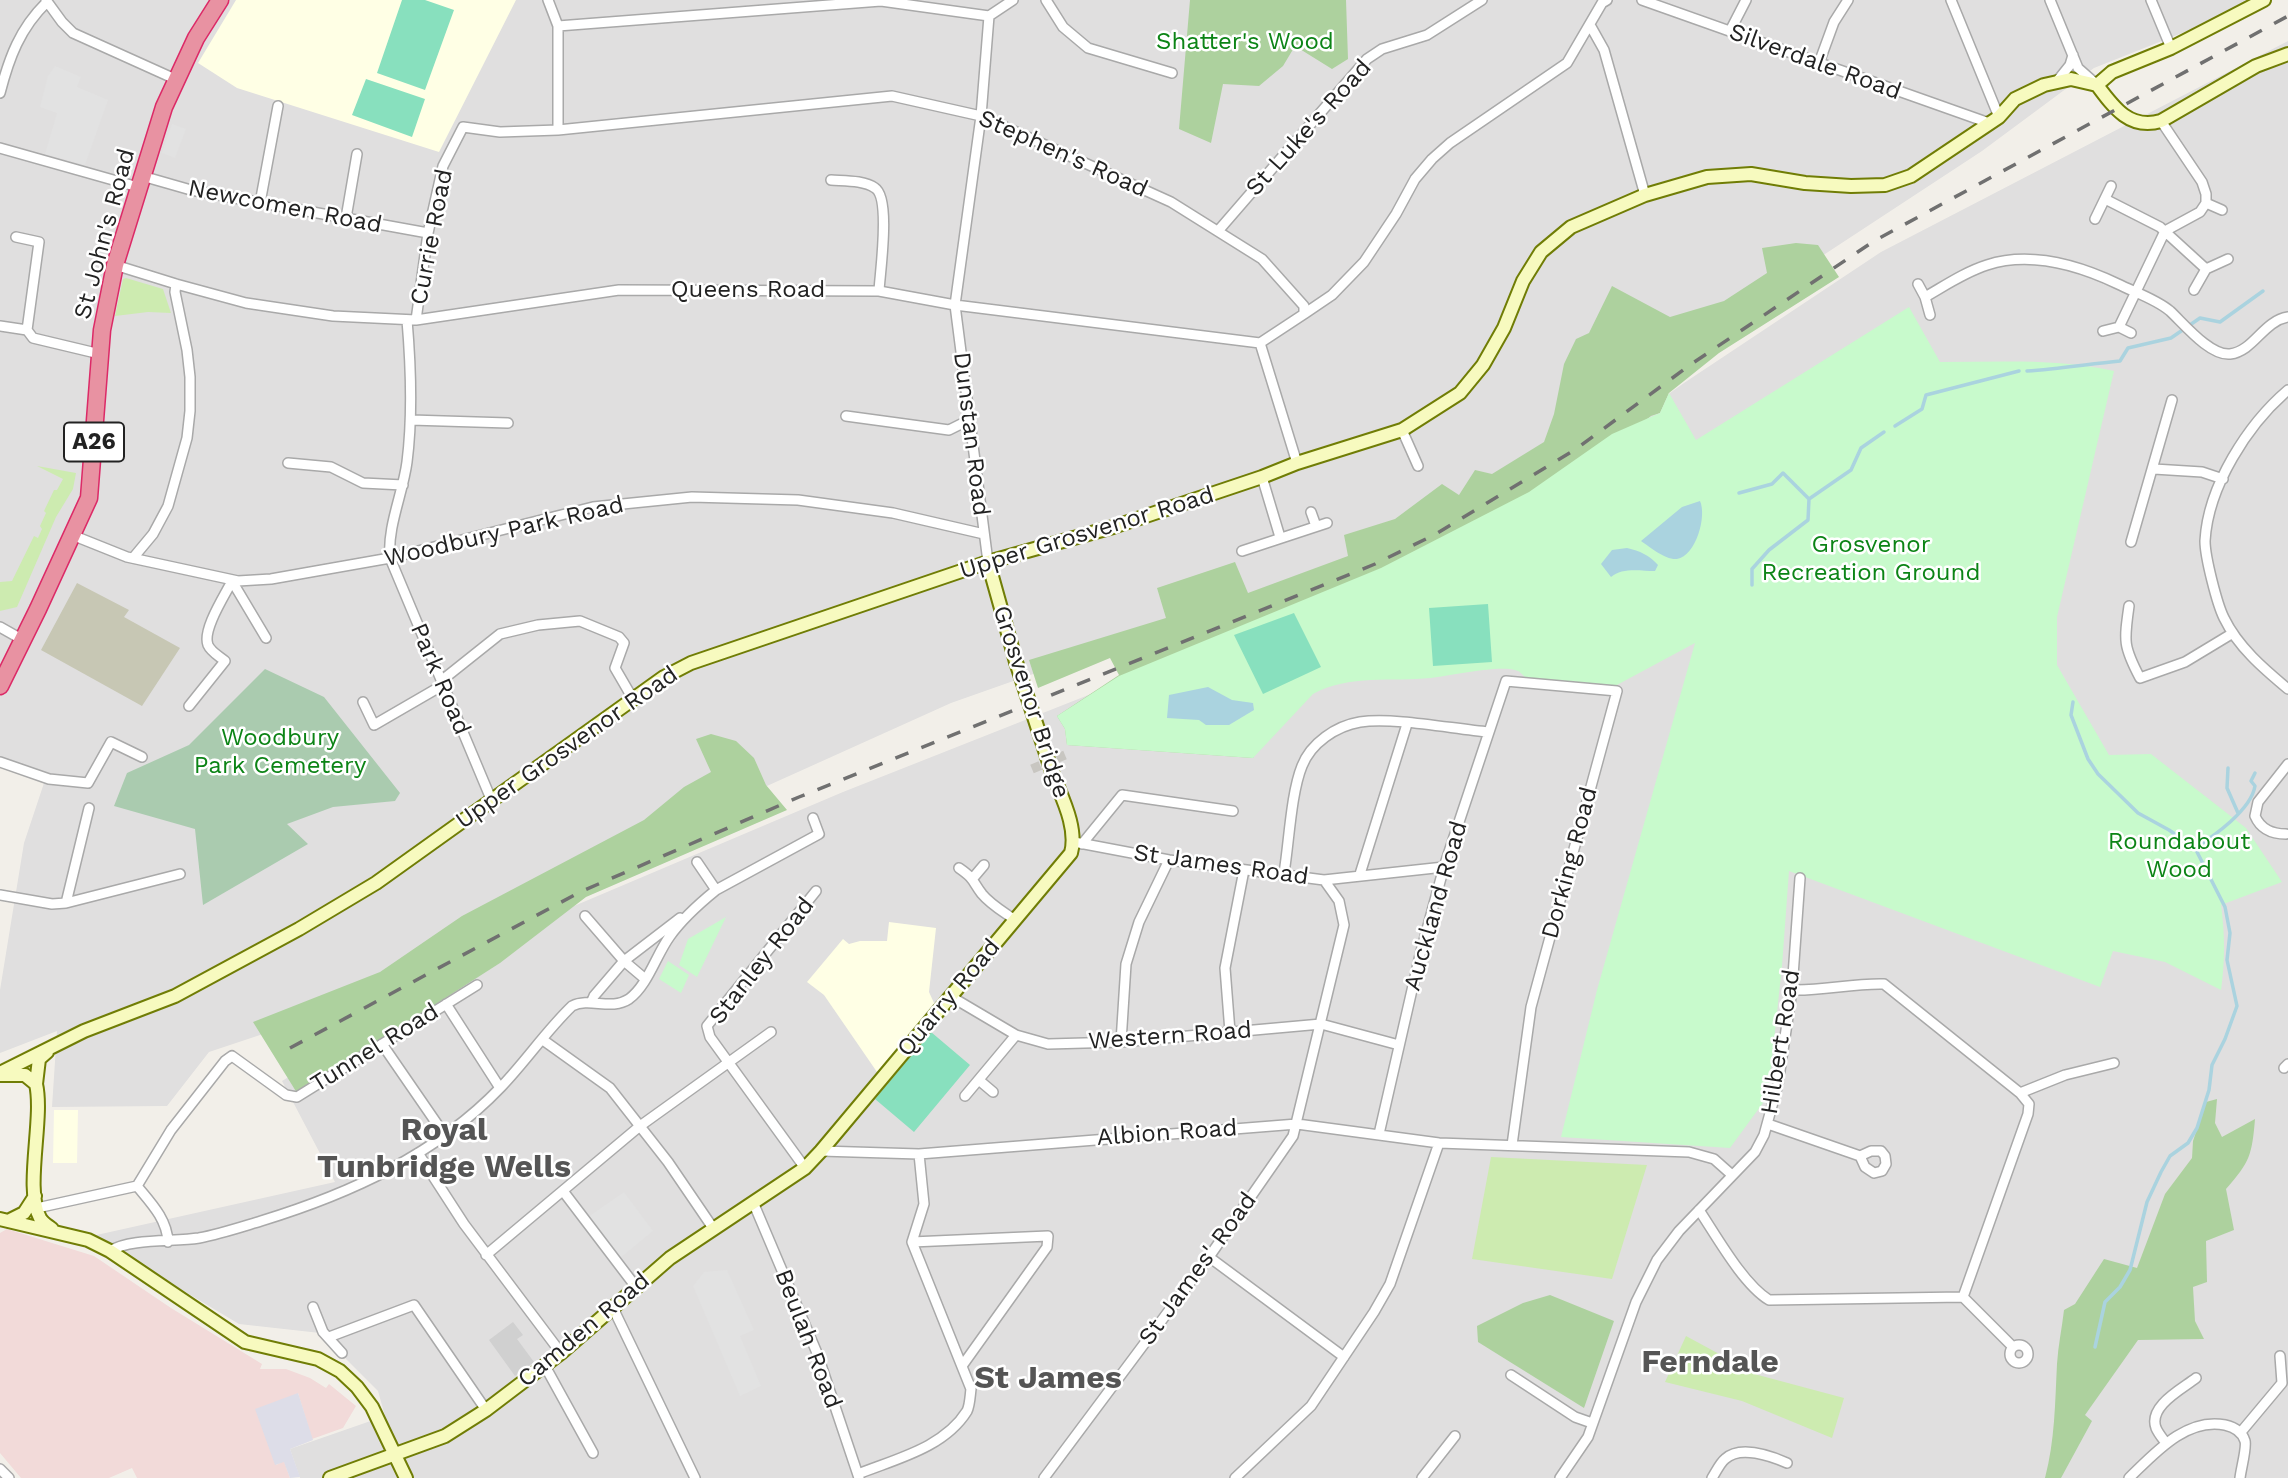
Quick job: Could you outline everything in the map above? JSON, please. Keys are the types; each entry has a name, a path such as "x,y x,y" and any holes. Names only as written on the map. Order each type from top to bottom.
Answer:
{"highway":[{"name":"St John's Road","path":"0,686 89,498 103,321 115,265 175,79 220,0"}],"street":[{"path":"548,0 558,26 558,130"},
{"path":"558,26 881,1 989,16 1013,0"},
{"path":"1046,0 1063,27 1088,48 1172,73"},
{"path":"1297,463 1260,343 1332,295 1364,262 1396,214 1415,179 1450,142 1567,63 1602,3 1607,0"},
{"name":"Silverdale Road","path":"1642,0 1819,63 1994,120"},
{"path":"1730,31 1746,0"},
{"path":"1819,63 1834,22 1848,0"},
{"path":"1951,0 1994,120"},
{"path":"2050,0 2078,68 2132,121 2149,125 2161,121 2256,66 2288,54"},
{"path":"2151,0 2171,48"},
{"path":"2097,85 2112,72 2171,48 2264,0"},
{"path":"0,93 11,54 19,38 47,1 73,33 175,79"},
{"name":"St Luke's Road","path":"1219,231 1367,60 1382,49 1427,35 1480,1"},
{"name":"Dunstan Road","path":"988,562 955,305 981,116 989,16"},
{"path":"1590,25 1604,50 1645,195"},
{"path":"2058,80 2070,65 2073,55"},
{"path":"2058,80 2071,79 2097,85"},
{"name":"Upper Grosvenor Road","path":"0,1074 84,1031 175,996 299,929 376,883 664,677 691,663 988,562 1113,527 1297,463 1402,430 1461,393 1504,328 1523,281 1541,252 1571,227 1645,195 1707,177 1751,174 1805,183 1885,185 1911,176 1994,120 2015,99 2058,80"},
{"name":"Stephen's Road","path":"558,130 892,96 981,116 1124,179 1171,202 1219,231 1262,259 1297,296 1304,306 1304,314"},
{"path":"260,203 278,106"},
{"path":"2119,327 2165,230 2200,212 2206,203 2202,182 2161,121"},
{"name":"Currie Road","path":"390,558 390,543 403,485 411,420 412,320 443,166 463,127 500,132 558,130"},
{"name":"Newcomen Road","path":"0,148 140,181 429,233"},
{"path":"346,218 357,154"},
{"path":"831,180 857,182 875,188 881,195 884,213 879,291"},
{"path":"2095,219 2111,186"},
{"path":"2105,198 2165,230 2206,269"},
{"path":"2206,203 2222,210"},
{"path":"16,237 39,242 27,330 33,338 100,354"},
{"path":"2194,290 2206,269 2228,259"},
{"path":"1926,297 1966,273 2008,260 2038,260 2082,269 2135,292 2167,309 2217,352 2230,354 2245,348 2277,320 2288,317"},
{"name":"Queens Road","path":"115,265 246,303 332,316 412,320 619,290 879,291 955,305 1260,343"},
{"path":"133,558 153,534 168,506 187,438 190,377 175,292 176,284"},
{"path":"1917,284 1926,297 1930,315"},
{"path":"0,326 27,330"},
{"path":"2104,331 2119,327 2131,333"},
{"path":"2288,390 2256,421 2243,439 2222,479 2211,511 2205,541 2223,617 2259,664 2288,689"},
{"path":"2131,542 2172,400"},
{"path":"846,416 949,429 969,421"},
{"path":"411,420 508,423"},
{"path":"1402,430 1418,466"},
{"path":"288,463 331,467 363,483 403,485"},
{"path":"2154,469 2202,472 2222,479"},
{"path":"1262,477 1280,537"},
{"name":"Woodbury Park Road","path":"72,535 133,558 232,581 271,579 390,558 593,507 695,497 798,500 893,513 984,534"},
{"path":"1311,512 1316,526"},
{"path":"1242,551 1327,523"},
{"name":"Park Road","path":"390,558 491,799"},
{"name":"Grosvenor Bridge","path":"988,562 1016,662 1078,843"},
{"path":"232,581 265,638"},
{"path":"188,706 225,661 210,648 207,636 232,581"},
{"path":"2129,606 2127,653 2140,678 2185,662 2233,633"},
{"path":"363,702 374,725 442,683 499,634 538,625 580,621 619,637 624,643 615,668 633,699"},
{"path":"0,627 23,640"},
{"name":"Auckland Road","path":"1379,1134 1444,867 1506,681"},
{"name":"Dorking Road","path":"1506,681 1617,691 1531,1007 1512,1145"},
{"path":"1284,873 1299,775 1310,751 1339,728 1362,722 1489,733"},
{"path":"1360,874 1407,724"},
{"path":"0,762 50,779 88,783 111,742 142,757"},
{"path":"2286,834 2273,834 2257,822 2255,816 2258,802 2288,764"},
{"path":"1078,843 1122,795 1233,811"},
{"path":"66,903 89,808"},
{"path":"591,1003 624,961 716,890 819,834 813,818"},
{"name":"St James Road","path":"1078,843 1169,860 1324,880 1339,901 1344,925 1297,1124"},
{"name":"Quarry Road","path":"821,1151 1078,843"},
{"path":"1121,1042 1126,964 1139,922 1169,860"},
{"path":"696,862 716,890"},
{"path":"973,878 984,865"},
{"path":"1324,880 1444,867"},
{"path":"960,868 973,878 982,894 1015,920"},
{"path":"1230,1032 1226,968 1244,870"},
{"path":"0,895 52,904 66,903 180,874"},
{"name":"Hilbert Road","path":"1560,1478 1588,1437 1636,1302 1657,1260 1679,1231 1755,1152 1768,1124 1778,1084 1792,990 1800,878"},
{"name":"Stanley Road","path":"805,1168 710,1037 707,1026 816,891"},
{"path":"110,1251 127,1244 200,1238 237,1228 326,1200 391,1170 444,1134 500,1088 565,1013 579,1002 612,1006 626,1001 639,990 671,935 704,900"},
{"path":"585,916 624,961 644,978"},
{"path":"1792,990 1814,991 1862,984 1884,984 2020,1093 2029,1104 2028,1114 1962,1297"},
{"name":"Tunnel Road","path":"137,1186 171,1129 225,1060 232,1056 286,1095 297,1097 477,985"},
{"name":"Western Road","path":"950,996 1016,1035 1048,1044 1121,1042 1321,1024 1399,1045"},
{"path":"446,1004 500,1088"},
{"path":"486,1255 640,1126 771,1032"},
{"path":"965,1096 1016,1035"},
{"path":"543,1040 610,1088 713,1228"},
{"path":"382,1044 444,1134"},
{"path":"47,1052 39,1059 36,1084 36,1202 43,1222 55,1230"},
{"path":"2020,1093 2065,1075 2114,1063"},
{"path":"0,1074 22,1073 36,1084"},
{"path":"980,1081 993,1092"},
{"name":"Albion Road","path":"821,1151 919,1154 1297,1124 1439,1143 1689,1152 1714,1159 1732,1175"},
{"name":"St James' Road","path":"1044,1478 1209,1257 1293,1136 1297,1124"},
{"path":"1768,1124 1860,1156"},
{"path":"1235,1478 1311,1406 1390,1284 1439,1143"},
{"name":"Camden Road","path":"330,1478 445,1436 486,1410 561,1353 670,1258 805,1168 821,1151"},
{"path":"418,1153 486,1255 561,1353"},
{"path":"858,1476 930,1445 948,1431 968,1409 971,1390 912,1242 924,1204 919,1154"},
{"path":"5,1220 29,1209 36,1202 137,1186 167,1229 168,1242"},
{"path":"563,1191 636,1287"},
{"name":"Beulah Road","path":"753,1202 817,1353 858,1476"},
{"path":"1699,1210 1758,1294 1769,1300 1962,1297 2013,1347"},
{"path":"5,1220 88,1240 110,1251 246,1342 310,1357 340,1371 372,1407 406,1478"},
{"path":"912,1242 1048,1236 1047,1247 962,1366"},
{"path":"1209,1257 1344,1357"},
{"path":"329,1338 414,1305 486,1410"},
{"path":"313,1307 323,1332 342,1353"},
{"path":"613,1308 695,1478"},
{"path":"2241,1432 2282,1383 2280,1356"},
{"path":"545,1366 593,1453"},
{"path":"1511,1375 1575,1417 1592,1423"},
{"path":"2166,1443 2155,1427 2156,1414 2162,1404 2196,1377"},
{"path":"2129,1478 2166,1443 2197,1426 2217,1424 2230,1426 2241,1432 2246,1443 2240,1478"},
{"path":"1422,1478 1455,1436"},
{"path":"1712,1478 1726,1457 1741,1452 1777,1459 1787,1464"},
{"path":"0,1469 9,1478"}],"shaded area":[{"path":"0,0 2249,0 2197,27 2094,68 1982,151 1793,275 1409,536 1240,601 951,703 676,827 272,1031 209,1052 167,1106 52,1107 57,1031 0,1053 0,990 24,843 46,777 0,761"},
{"path":"236,0 516,0 439,152 237,88 198,63"},
{"path":"2288,41 2288,1478 300,1478 290,1449 385,1416 378,1391 320,1333 239,1324 92,1236 335,1182 282,1081 574,906 843,792 1225,641 1482,527 1684,383 1881,252"},
{"path":"55,66 81,77 77,87 108,100 85,165 45,154 57,113 40,107 48,76"},
{"path":"172,124 186,129 175,158 162,153"},
{"path":"77,583 129,610 124,617 180,648 142,706 41,650"},
{"path":"889,922 936,928 929,992 934,1003 877,1072 824,995 807,982 843,939 849,944 860,941 887,941"},
{"path":"54,1110 78,1110 77,1163 53,1163"},
{"path":"624,1192 653,1231 619,1259 588,1217"},
{"path":"7,1229 94,1256 171,1308 262,1364 260,1369 286,1369 310,1378 326,1388 329,1384 356,1406 343,1428 312,1439 298,1393 276,1465 284,1461 290,1478 137,1478 132,1468 109,1478 21,1478 0,1453 0,1233"},
{"path":"727,1270 754,1330 740,1336 761,1386 740,1396 693,1286 704,1272"},
{"path":"513,1322 523,1335 517,1339 534,1362 515,1376 489,1340"},
{"path":"298,1393 313,1440 290,1449 300,1477 290,1478 284,1462 275,1465 255,1409"}],"green space":[{"path":"402,0 425,0 454,10 425,90 377,73"},
{"name":"Shatter's Wood","path":"1190,0 1346,0 1348,59 1332,69 1295,46 1283,66 1259,86 1223,84 1211,143 1179,129"},
{"path":"366,79 425,99 412,137 352,115"},
{"path":"1796,243 1818,245 1839,277 1719,353 1669,393 1660,413 1651,416 1569,479 1311,623 1253,758 1067,745 1065,729 1057,716 1119,675 1110,658 1038,688 1029,660 1166,618 1157,588 1235,562 1248,593 1348,556 1344,535 1395,519 1442,484 1459,495 1475,470 1492,474 1544,442 1554,414 1564,364 1576,339 1589,333 1612,286 1670,317 1724,301 1767,273 1762,248"},
{"path":"123,279 163,289 171,313 148,312 115,316"},
{"name":"Grosvenor Recreation Ground","path":"1909,307 1940,362 2049,362 2114,371 2057,617 2057,665 2109,755 2151,754 2246,828 2282,882 2221,905 2224,947 2221,990 2165,962 2113,951 2100,987 1789,871 1768,1096 1730,1148 1561,1137 1597,990 1695,643 1615,686 1526,678 1518,671 1510,669 1341,684 1313,694 1253,758 1067,745 1065,729 1057,716 1119,676 1381,568 1529,492 1612,434 1660,413 1669,393 1696,440"},
{"path":"37,466 76,473 73,489 56,517 17,607 0,611 0,582 12,581 34,536 38,538 46,513 44,511 54,490 57,490 63,479"},
{"path":"1488,604 1492,662 1433,666 1429,608"},
{"path":"1294,613 1321,667 1263,694 1234,635"},
{"name":"Woodbury Park Cemetery","path":"265,669 324,697 400,793 395,801 333,807 287,824 308,844 203,905 195,829 114,806 127,773 189,745"},
{"path":"711,734 736,741 754,758 766,785 787,810 586,897 500,963 297,1093 253,1022 380,972 462,916 644,820 684,787 711,772 696,739"},
{"path":"726,917 697,977 679,965 688,939"},
{"path":"668,961 689,975 681,993 659,979"},
{"path":"931,1032 970,1065 914,1132 875,1099"},
{"path":"2217,1099 2215,1123 2222,1137 2255,1119 2248,1157 2226,1189 2234,1230 2206,1241 2207,1282 2193,1287 2195,1321 2204,1339 2138,1340 2085,1415 2092,1421 2061,1478 2045,1478 2053,1436 2064,1310 2075,1304 2104,1259 2137,1268 2165,1194 2192,1158 2193,1141 2206,1102"},
{"path":"1491,1157 1647,1165 1612,1279 1472,1259"},
{"path":"1550,1295 1614,1321 1584,1408 1478,1342 1477,1326 1523,1303"},
{"path":"1686,1336 1758,1375 1844,1398 1832,1438 1742,1401 1665,1382"}],"water":[{"path":"1700,501 1701,525 1690,551 1684,556 1677,559 1668,557 1641,541 1682,507"},
{"path":"1627,548 1651,559 1658,565 1655,571 1626,571 1611,577 1601,564 1612,550"},
{"path":"1208,687 1232,700 1253,703 1254,710 1229,725 1206,725 1199,720 1167,718 1169,695"}],"waterway":[{"path":"2027,371 2120,361 2128,348 2171,338 2200,318 2220,322 2263,291"},
{"path":"1895,426 1922,409 1926,395 2019,371"},
{"path":"1809,499 1851,470 1861,448 1884,432"},
{"path":"1739,493 1772,484 1783,473 1809,499 1808,520 1769,550 1752,569 1752,585"},
{"path":"2073,702 2071,715 2088,759 2098,774 2138,813 2195,848 2225,907 2230,933 2227,960 2237,1006 2212,1065 2209,1090 2197,1128 2188,1143 2170,1156 2147,1202 2130,1270 2120,1287 2105,1302 2095,1347"},
{"path":"2228,768 2227,788 2238,813"},
{"path":"2195,848 2231,822 2247,804 2255,786 2251,781 2255,773"}],"tunnel":[{"path":"1032,769 1065,755"}],"railway":[{"path":"290,1048 580,892 799,797 1375,564 1436,534 1576,449 1690,365 1874,241 2288,16"}],"district":[{"name":"Royal Tunbridge Wells","path":"444,1150"},
{"name":"Ferndale","path":"1710,1363"},
{"name":"St James","path":"1048,1379"}],"park label":[{"name":"Roundabout Wood","path":"2179,856"}]}
